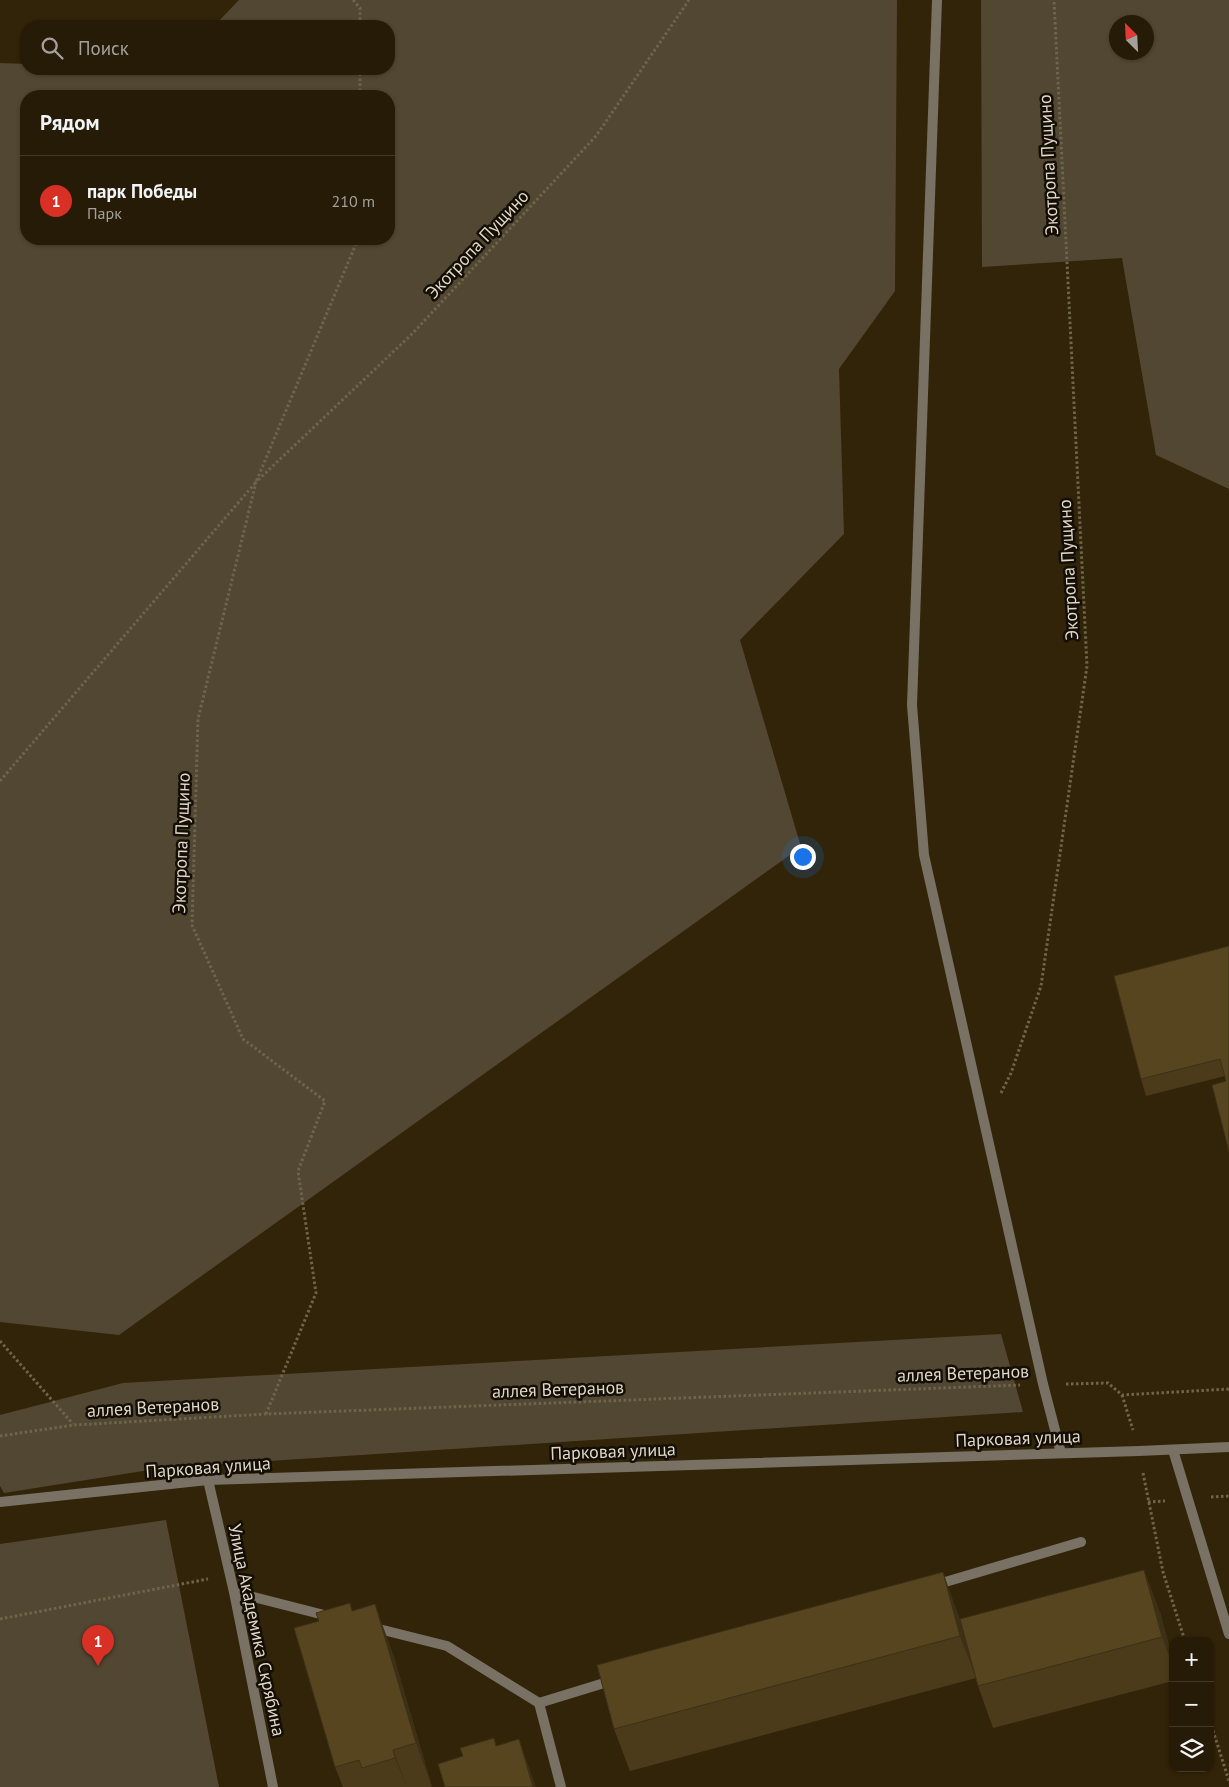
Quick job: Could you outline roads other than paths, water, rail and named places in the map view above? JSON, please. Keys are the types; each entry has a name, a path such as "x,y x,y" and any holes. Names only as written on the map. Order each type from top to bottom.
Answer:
{"street":[{"path":"937,0 912,705 924,856 1043,1384 1061,1453"},
{"name":"Парковая улица","path":"0,1502 208,1480 1229,1447"},
{"path":"1173,1450 1229,1634"},
{"name":"Улица Академика Скрябина","path":"208,1480 234,1592 273,1787"},
{"path":"929,1587 1081,1542"},
{"path":"234,1592 340,1619"},
{"path":"360,1624 447,1646 539,1703 561,1787"},
{"path":"539,1703 624,1677"}],"place":[{"name":"парк Победы","path":"98,1666"}]}
